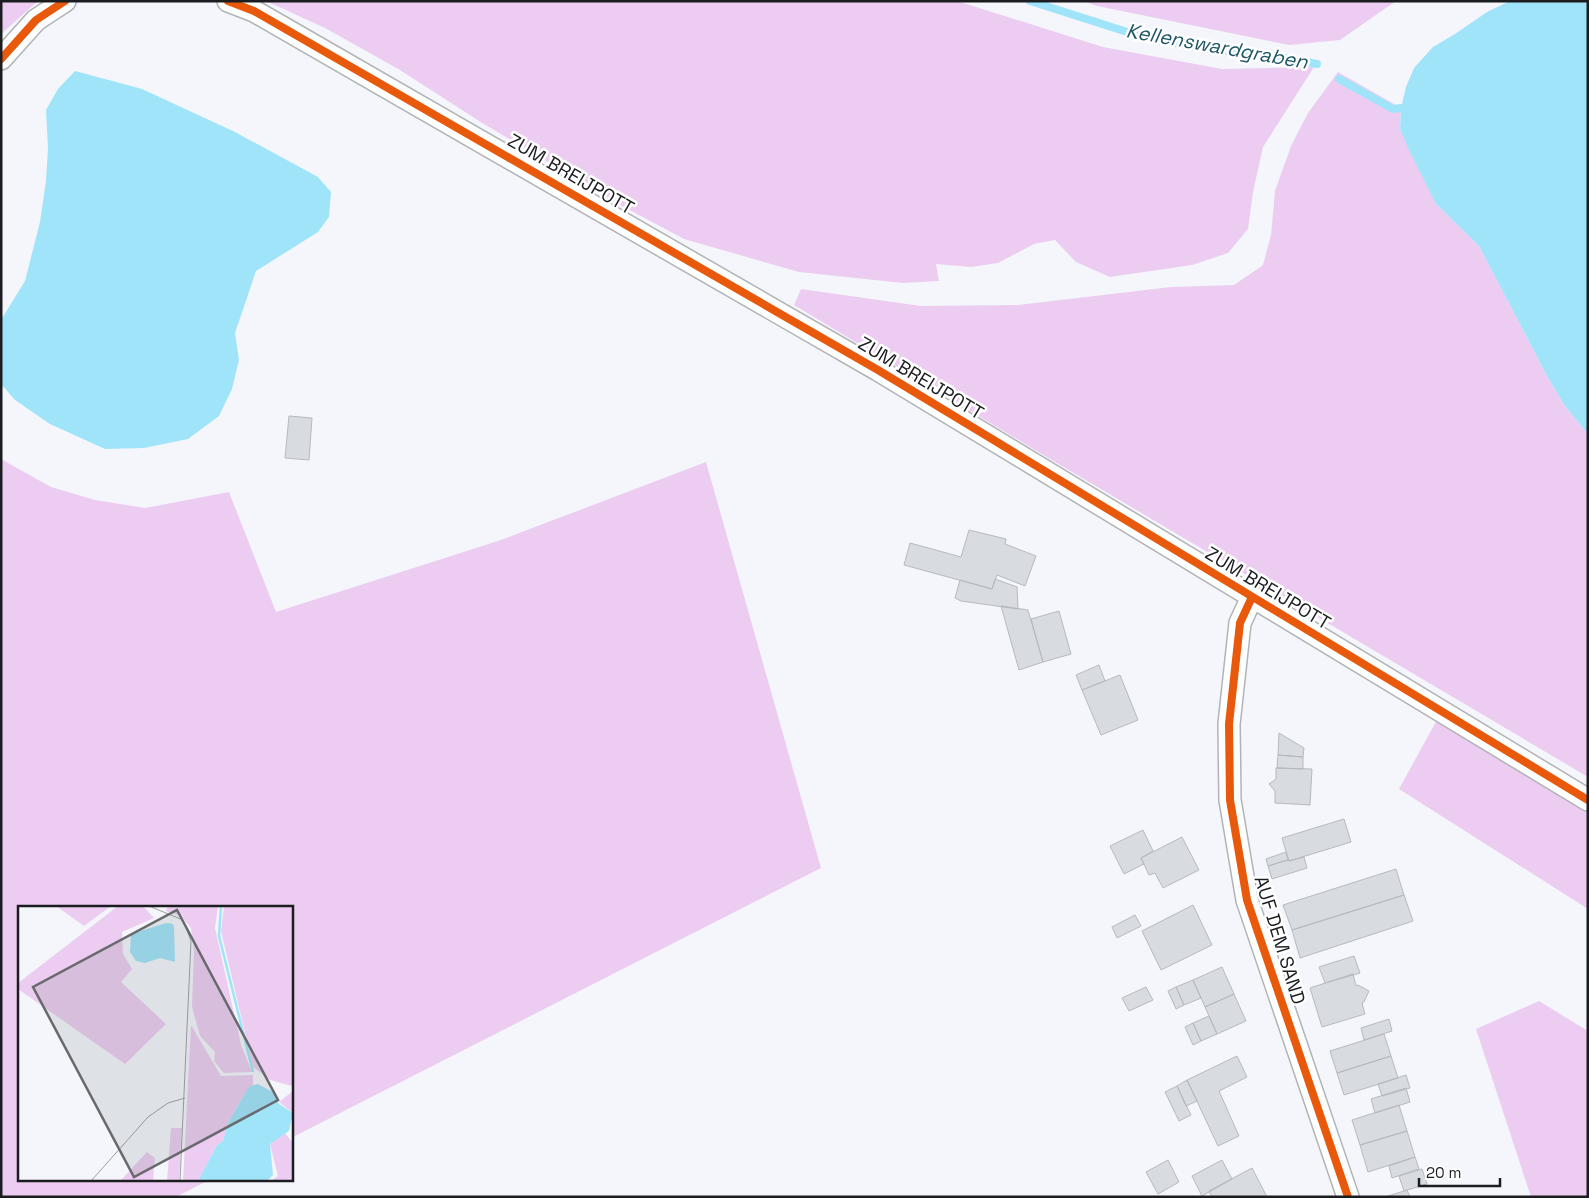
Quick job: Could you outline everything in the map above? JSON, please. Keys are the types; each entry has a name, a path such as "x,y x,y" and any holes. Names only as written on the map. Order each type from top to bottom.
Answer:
{"street":[{"path":"1,59 36,20 65,1"},
{"name":"ZUM BREIJPOTT","path":"228,1 254,11 878,370 1588,800"},
{"name":"AUF DEM SAND","path":"1252,597 1240,623 1229,724 1230,800 1247,900 1348,1197"}],"shaded area":[{"path":"1,1 38,1 1,34"},
{"path":"266,1 957,1 1103,47 1222,69 1314,67 1263,147 1253,192 1248,229 1228,253 1192,265 1110,277 1076,262 1055,240 1034,244 998,263 971,267 936,264 939,281 903,283 799,272 684,239 622,206 479,121 400,70 325,28"},
{"path":"1083,1 1396,1 1340,40 1289,45 1097,6"},
{"path":"1338,72 1401,108 1400,129 1436,204 1479,246 1547,376 1565,406 1588,434 1588,777 1045,456 794,305 801,289 921,306 1018,305 1171,287 1234,285 1263,265 1271,235 1275,191 1291,146 1308,113"},
{"path":"1,459 51,487 95,500 145,508 229,492 276,612 501,540 706,462 821,868 292,1137 292,906 18,906 18,1180 209,1180 176,1197 1,1197"},
{"path":"1438,718 1588,809 1588,909 1399,789"},
{"path":"1539,1001 1588,1031 1588,1197 1531,1197 1476,1029"}],"water":[{"path":"1510,1 1588,1 1588,434 1565,406 1547,376 1479,246 1436,204 1400,129 1401,108 1406,87 1414,68 1433,47 1487,12"},
{"path":"75,71 142,89 235,132 318,177 331,192 329,217 318,232 256,271 235,333 239,360 232,389 219,416 188,439 144,448 105,449 50,424 15,400 1,384 1,320 25,281 40,222 46,181 48,148 46,110 58,89"}],"building":[{"path":"289,416 312,418 309,460 285,458"},
{"path":"969,530 1006,539 1005,544 1036,556 1025,586 997,575 992,589 904,565 910,543 961,557"},
{"path":"995,579 1017,587 1018,609 961,601 955,598 960,580 992,589"},
{"path":"1001,606 1028,610 1043,662 1019,670"},
{"path":"1059,611 1071,654 1043,662 1031,619"},
{"path":"1099,665 1105,681 1082,690 1076,675"},
{"path":"1120,675 1138,720 1101,735 1082,690"},
{"path":"1279,733 1304,748 1303,757 1278,755"},
{"path":"1278,755 1303,757 1303,769 1277,768"},
{"path":"1276,768 1312,769 1310,805 1275,803 1275,791 1269,784 1276,779"},
{"path":"1344,819 1351,842 1289,861 1282,838"},
{"path":"1143,830 1153,851 1141,858 1144,864 1124,874 1110,846"},
{"path":"1182,837 1199,870 1163,888 1155,873 1149,875 1141,858"},
{"path":"1286,852 1288,860 1268,866 1266,859"},
{"path":"1304,857 1307,868 1272,879 1268,866"},
{"path":"1396,869 1404,895 1292,930 1283,905"},
{"path":"1404,895 1413,921 1300,958 1292,930"},
{"path":"1193,905 1212,945 1161,970 1142,931"},
{"path":"1135,915 1141,926 1117,938 1112,927"},
{"path":"1354,956 1360,973 1325,983 1319,967"},
{"path":"1222,967 1234,994 1205,1007 1193,980"},
{"path":"1353,974 1356,986 1358,985 1369,991 1362,1003 1365,1014 1322,1027 1310,988"},
{"path":"1193,980 1201,998 1184,1005 1176,987"},
{"path":"1146,987 1153,1000 1129,1011 1122,998"},
{"path":"1176,987 1184,1005 1176,1009 1168,991"},
{"path":"1234,994 1246,1021 1217,1034 1205,1007"},
{"path":"1209,1016 1217,1034 1201,1041 1193,1023"},
{"path":"1389,1019 1392,1031 1364,1040 1361,1028"},
{"path":"1193,1023 1201,1041 1193,1045 1185,1027"},
{"path":"1384,1034 1391,1056 1337,1073 1330,1051"},
{"path":"1237,1056 1247,1077 1219,1091 1239,1136 1218,1146 1187,1080"},
{"path":"1391,1056 1398,1078 1344,1095 1337,1073"},
{"path":"1406,1075 1410,1088 1382,1096 1378,1084"},
{"path":"1187,1080 1197,1101 1186,1106 1177,1086"},
{"path":"1177,1086 1191,1115 1179,1121 1165,1092"},
{"path":"1406,1088 1410,1102 1375,1113 1371,1099"},
{"path":"1399,1105 1407,1131 1360,1145 1352,1120"},
{"path":"1407,1131 1415,1157 1368,1172 1360,1145"},
{"path":"1415,1157 1419,1169 1392,1178 1389,1166"},
{"path":"1168,1160 1179,1182 1158,1194 1146,1172"},
{"path":"1222,1160 1232,1179 1202,1196 1192,1176"},
{"path":"1252,1168 1267,1197 1212,1197 1209,1191"},
{"path":"1422,1169 1427,1184 1404,1191 1399,1176"},
{"path":"1407,1190 1410,1197 1385,1197 1404,1191"}],"waterway":[{"name":"Kellenswardgraben","path":"1030,1 1143,37 1202,48 1279,57 1317,64"},
{"name":"Kellenswardgraben","path":"1339,79 1393,109 1410,107"}],"cycle path":[{"path":"1,59 36,20 65,1"},
{"path":"228,1 254,11 878,370 1588,800"},
{"path":"1252,597 1240,623 1229,724 1230,800 1247,900 1348,1197"}]}
